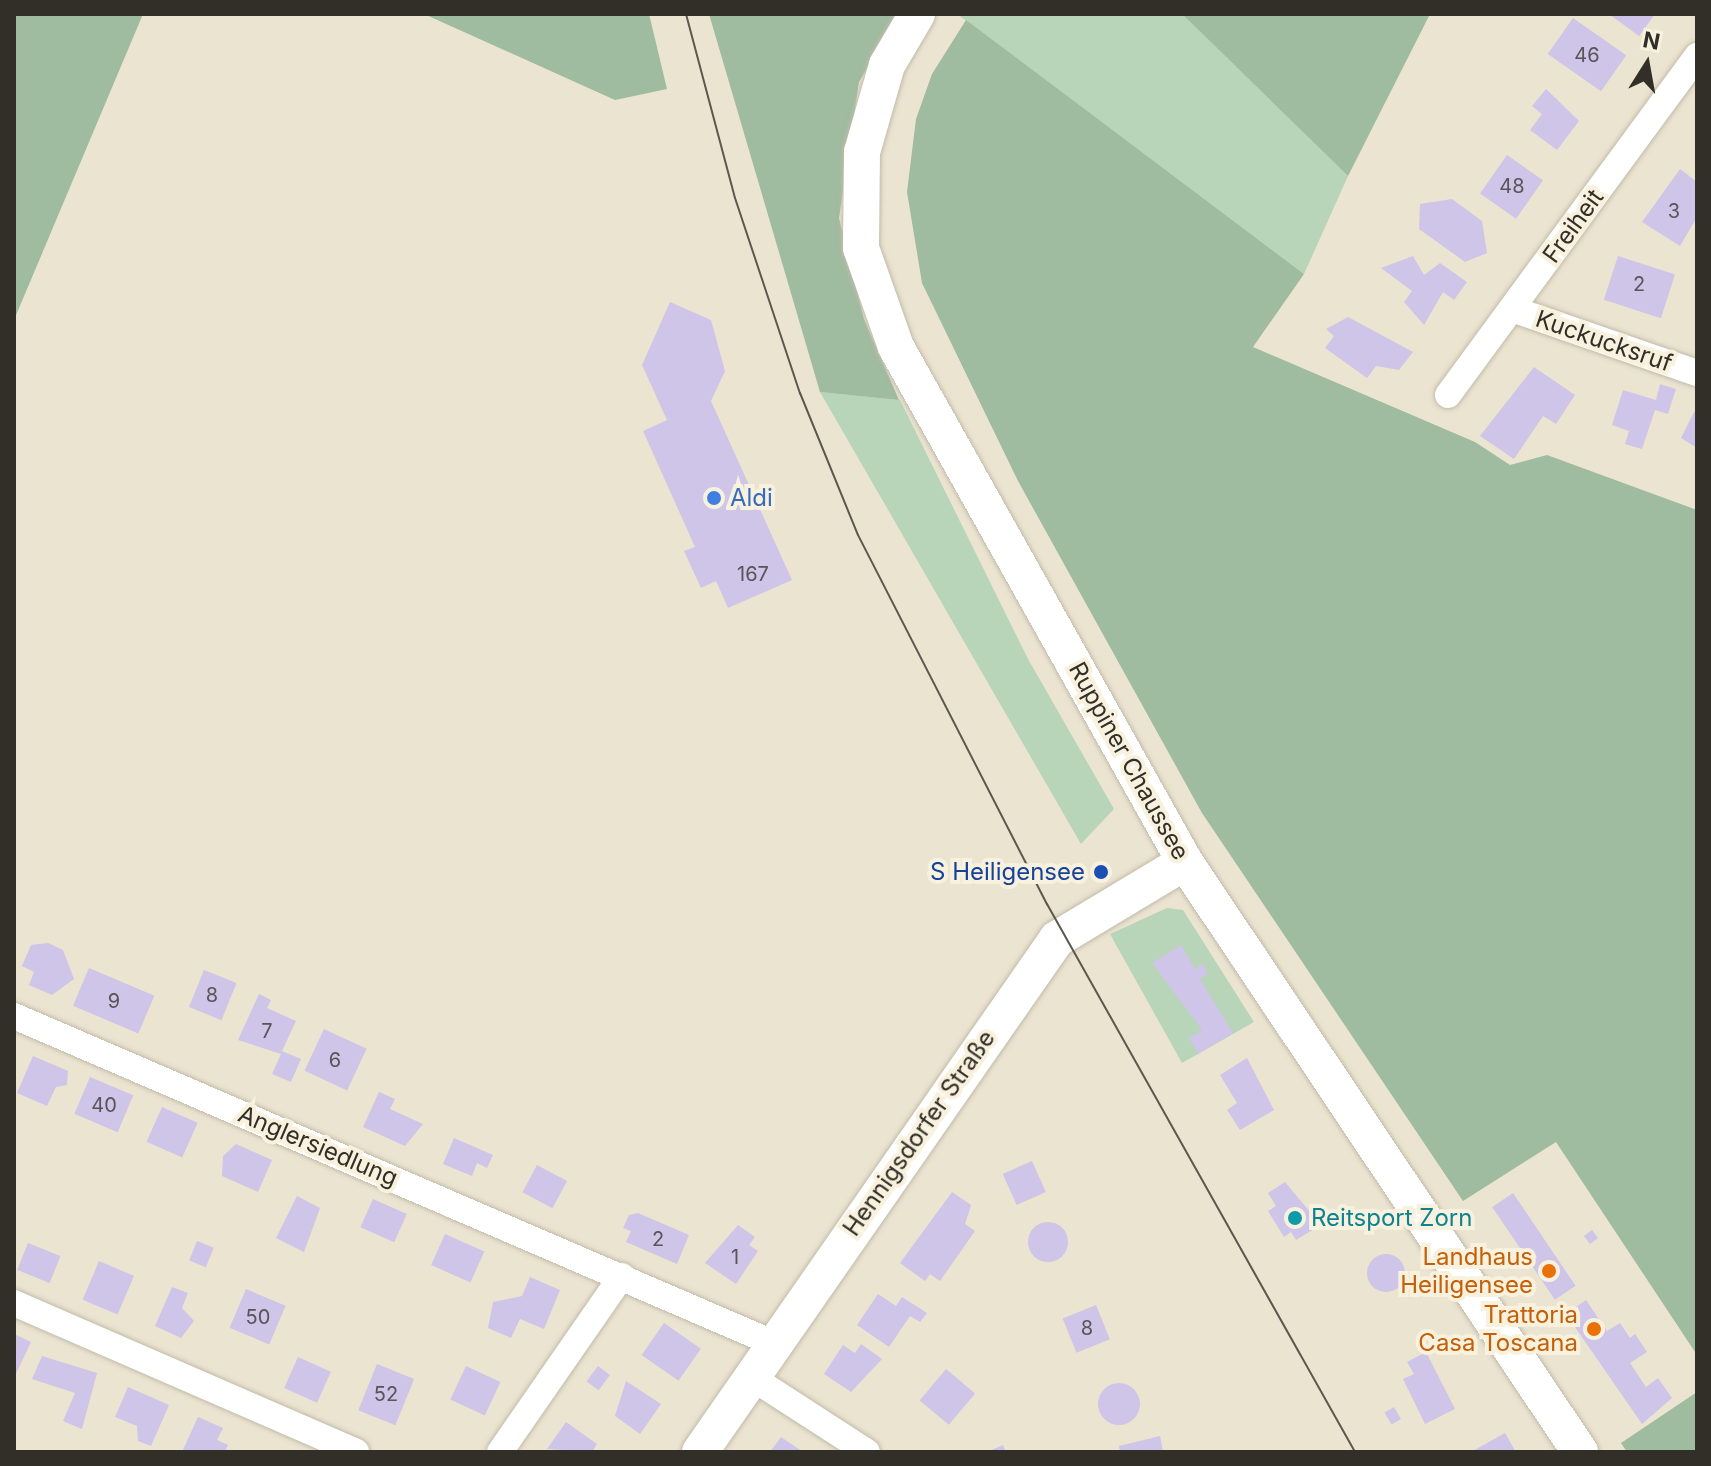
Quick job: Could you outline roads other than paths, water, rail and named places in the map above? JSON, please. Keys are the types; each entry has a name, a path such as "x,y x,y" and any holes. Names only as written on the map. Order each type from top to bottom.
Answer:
{"main road":[{"name":"Ruppiner Chaussee","path":"911,25 875,98 862,152 859,221 868,276 896,347 1185,862 1580,1452"},
{"name":"Hennigsdorfer Straße","path":"700,1452 1057,939 1185,862"}],"street":[{"name":"Freiheit","path":"1448,395 1697,56"},
{"name":"Kuckucksruf","path":"1512,309 1697,373"},
{"name":"Anglersiedlung","path":"14,1016 773,1343"},
{"path":"500,1452 622,1276"},
{"path":"14,1303 356,1452"},
{"path":"751,1377 867,1452"}],"tram line":[{"path":"686,14 735,198 800,393 858,535 1047,904 1355,1452"}],"place":[{"name":"Aldi","path":"714,498"},
{"name":"S Heiligensee","path":"1101,872"},
{"name":"Reitsport Zorn","path":"1295,1218"},
{"name":"Landhaus Heiligensee","path":"1549,1271"},
{"name":"Trattoria Casa Toscana","path":"1594,1329"}]}
